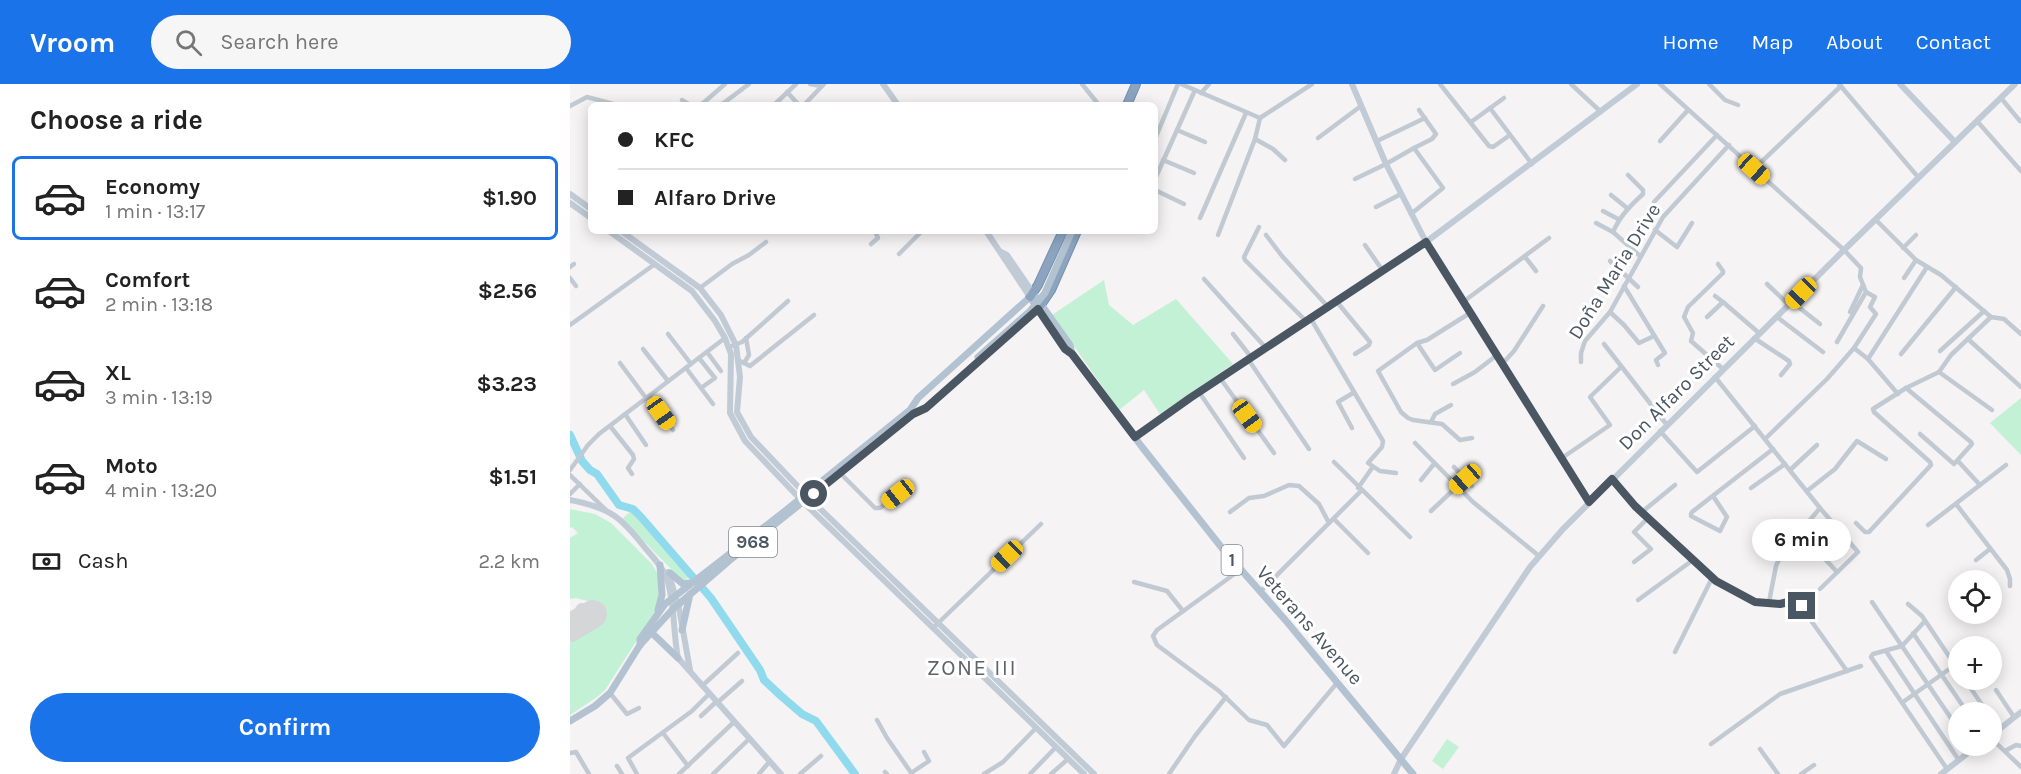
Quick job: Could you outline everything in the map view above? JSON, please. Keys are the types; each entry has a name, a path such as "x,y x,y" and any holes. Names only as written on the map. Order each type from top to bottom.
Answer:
{"highway":[{"path":"1128,102 1136,84"},
{"path":"1040,307 1076,234"},
{"path":"1031,295 1061,235 1072,243"},
{"path":"1050,258 1062,264"},
{"path":"1041,279 1053,284"}],"main road":[{"path":"883,84 896,102"},
{"path":"1352,84 1386,164 1426,242 1589,502"},
{"path":"1135,437 1426,242 1637,84"},
{"path":"1900,84 1955,142"},
{"name":"Don Alfaro Street","path":"1394,774 1401,759 1539,556 1660,431 2015,84"},
{"path":"570,194 574,203 588,215"},
{"path":"622,234 692,291 703,297"},
{"path":"988,234 1001,252 1007,255 1031,295"},
{"path":"911,412 1027,308 1041,290 1066,234"},
{"path":"976,355 1030,311 1045,293 1071,234"},
{"path":"657,261 700,288 741,361 736,406 743,426 804,498"},
{"name":"1","path":"1031,295 1040,307"},
{"name":"968","path":"804,498 840,473 911,412 918,398 1031,295"},
{"name":"968","path":"570,721 595,706 610,693 640,645 700,580 911,412 926,408 1040,307"},
{"name":"Veterans Avenue","path":"1040,307 1065,349 1072,354 1240,570 1413,774"},
{"path":"1015,312 1024,322"},
{"path":"998,327 1007,337"},
{"path":"731,343 730,405 733,420 746,441 1025,712 1094,774"},
{"path":"981,343 989,353"},
{"path":"570,500 605,509 618,517 660,565 683,584 693,588 682,630"},
{"path":"660,565 678,604 691,673"},
{"path":"657,615 662,595 660,565"},
{"path":"669,573 678,658"},
{"name":"968","path":"640,645 640,639 673,597 693,588"},
{"path":"652,633 678,658 781,774"},
{"path":"1025,712 1036,728 1084,774"},
{"path":"2002,727 2021,712"},
{"path":"1944,772 1962,756"}],"street":[{"path":"704,102 725,84"},
{"path":"777,102 796,84"},
{"path":"810,84 823,85"},
{"path":"1082,84 1097,102"},
{"path":"1158,132 1180,84 1260,118"},
{"path":"1201,93 1209,84"},
{"path":"1218,235 1255,139 1260,118 1312,84"},
{"path":"1440,84 1491,147 1510,135"},
{"path":"1571,84 1601,112"},
{"path":"1660,84 1844,250 1861,268 1859,275 1866,292 1875,297 1870,307 1876,314 1854,348 1827,379 1765,439"},
{"path":"1709,84 1725,100 1738,105"},
{"path":"725,102 746,85"},
{"path":"808,102 823,85"},
{"path":"1754,169 1840,85 1918,177"},
{"path":"1158,172 1195,90"},
{"path":"787,92 796,102"},
{"path":"570,106 587,97 606,102"},
{"path":"1471,122 1504,98"},
{"path":"2001,98 2020,122"},
{"path":"1318,138 1361,106"},
{"path":"1490,108 1532,164"},
{"path":"1355,178 1386,164 1435,136 1435,132 1419,110"},
{"path":"1659,141 1688,110"},
{"path":"1200,218 1246,112"},
{"path":"1377,141 1425,118"},
{"path":"1977,121 2021,171"},
{"path":"1177,130 1205,142"},
{"path":"1654,202 1717,135"},
{"path":"1255,139 1273,149 1285,160"},
{"name":"Doña Maria Drive","path":"1581,362 1585,341 1610,312 1666,212 1729,146"},
{"path":"1411,214 1443,188 1414,148"},
{"path":"1163,160 1194,173"},
{"path":"1613,232 1618,219 1644,192 1628,175"},
{"path":"1158,191 1184,204"},
{"path":"1376,207 1401,194"},
{"path":"1611,195 1627,208"},
{"path":"1603,211 1618,219"},
{"path":"1876,220 1916,260 1956,287 1991,317 2004,319 2021,334"},
{"path":"1655,230 1677,247 1692,222"},
{"path":"1596,223 1613,232 1640,256"},
{"path":"1259,227 1244,257 1245,260 1309,321 1383,441 1382,447 1368,462 1372,468 1387,474 1396,473"},
{"path":"871,244 878,238 876,234"},
{"path":"899,254 919,234"},
{"path":"1266,235 1329,308"},
{"path":"1904,248 1916,235"},
{"path":"1463,302 1549,238"},
{"path":"700,288 765,242"},
{"path":"1365,245 1383,271"},
{"path":"1525,257 1536,271"},
{"path":"1904,278 1916,260"},
{"path":"570,325 657,261"},
{"path":"1610,261 1638,287"},
{"path":"1718,264 1723,273 1688,307 1684,317 1693,333 1691,341 1723,369"},
{"path":"1868,358 1927,267"},
{"path":"570,278 576,286"},
{"path":"1204,279 1266,348"},
{"path":"1767,284 1820,324"},
{"path":"1850,312 1863,285"},
{"path":"1624,286 1665,353 1656,360 1658,366"},
{"path":"1901,354 1956,287"},
{"path":"1837,342 1866,292"},
{"path":"1715,296 1757,336 1789,361 1790,364 1781,375"},
{"path":"570,470 588,445 625,414 710,350 746,338 788,301"},
{"path":"1337,302 1370,342 1355,354"},
{"path":"1707,317 1723,302"},
{"path":"1502,364 1514,351 1543,306"},
{"path":"1940,351 1984,311"},
{"path":"1610,312 1639,343 1654,336"},
{"path":"1470,313 1427,340 1417,343 1378,371 1401,412 1413,420 1442,424 1460,440 1472,438"},
{"path":"746,338 749,355 741,361 750,366 814,315"},
{"path":"1777,317 1823,352"},
{"path":"1856,523 1865,532 1869,532 1931,465 1873,411 1874,407 1939,372 1951,355 1991,317"},
{"path":"668,334 713,404"},
{"path":"1233,334 1309,449"},
{"path":"1968,339 2021,387"},
{"path":"1417,343 1436,370 1460,353"},
{"path":"1604,344 1667,425"},
{"path":"1854,348 1868,358 1899,394"},
{"path":"643,349 668,381"},
{"path":"710,350 721,371"},
{"path":"1453,384 1497,356"},
{"path":"699,358 715,378 701,388"},
{"path":"620,363 673,430"},
{"path":"1562,458 1610,425 1590,397 1621,367"},
{"path":"1939,372 1992,410"},
{"path":"1715,377 1858,552 1820,589"},
{"path":"1220,378 1274,453"},
{"path":"1906,388 1972,444 1953,464 1920,434"},
{"path":"1199,392 1244,458"},
{"path":"1352,428 1338,402 1353,393"},
{"path":"1431,422 1435,414 1450,405"},
{"path":"625,414 646,445"},
{"path":"610,426 633,455 634,459 628,468 632,474"},
{"path":"1660,431 1697,472 1755,426"},
{"path":"1807,491 1835,469 1857,441 1886,459"},
{"path":"1415,443 1456,487 1539,556"},
{"path":"1790,470 1817,446"},
{"path":"1713,496 1727,517 1720,531 1691,515 1713,496 1773,449"},
{"path":"1958,461 1980,485"},
{"path":"1334,462 1410,537"},
{"path":"1422,480 1434,464"},
{"path":"1751,488 1785,464"},
{"path":"1928,525 2006,465"},
{"path":"1454,467 1472,486"},
{"path":"1260,592 1334,519 1360,490 1372,468"},
{"path":"840,473 875,508 898,494"},
{"path":"570,475 605,509"},
{"path":"1431,511 1465,479"},
{"path":"1612,479 1648,518 1712,578 1755,602 1780,604 1797,601 1847,671"},
{"path":"570,494 580,484"},
{"path":"1230,512 1249,498 1264,496 1288,485 1295,485 1318,504 1329,523"},
{"path":"1642,512 1675,485"},
{"path":"1956,504 2007,570 2010,586"},
{"path":"1769,602 1780,555 1820,508"},
{"path":"1634,562 1651,549 1634,532 1648,518"},
{"path":"1334,519 1368,553"},
{"path":"936,626 1041,524"},
{"path":"1814,547 1837,572"},
{"path":"1976,560 1990,549"},
{"path":"1638,600 1693,560"},
{"path":"1240,570 1157,630 1153,636 1154,640 1162,649 1226,697 1249,720 1268,725 1284,746 1337,683"},
{"path":"1676,652 1712,578"},
{"path":"1134,582 1167,591 1184,611"},
{"path":"1872,602 1948,714"},
{"path":"1908,604 1922,616 1948,655"},
{"path":"1925,621 1902,646 1873,654 1871,657 1903,702 1944,772"},
{"path":"1913,633 1959,702"},
{"path":"1886,651 1958,759"},
{"path":"702,686 738,653"},
{"path":"1711,744 1780,694 1861,666"},
{"path":"1903,702 1948,670"},
{"path":"701,716 742,681"},
{"path":"1996,690 2014,717"},
{"path":"610,693 627,714 639,708"},
{"path":"637,774 628,758 692,711 709,694"},
{"path":"1169,774 1199,730 1226,697"},
{"path":"877,720 911,773 928,761 924,752"},
{"path":"679,774 734,722"},
{"path":"984,774 1003,762 1036,728"},
{"path":"663,733 688,766"},
{"path":"713,774 749,739"},
{"path":"2005,751 2016,745 2021,746"},
{"path":"1030,774 1056,747"},
{"path":"2002,748 2021,767"},
{"path":"1760,749 1778,774"},
{"path":"570,753 576,752 589,774"},
{"path":"800,774 821,756"},
{"path":"1051,774 1068,759"},
{"path":"759,774 770,761"},
{"path":"1801,774 1814,765"},
{"path":"617,766 622,774"}],"green space":[{"path":"1104,280 1109,305 1133,325 1176,299 1233,364 1160,414 1144,390 1119,410 1052,315"},
{"path":"2021,398 2021,455 1990,423"},
{"path":"570,509 595,514 611,523 652,564 658,575 659,587 657,609 605,690 570,715 570,642 600,624 588,601 570,599 570,538 578,533 572,527 570,528"},
{"path":"632,510 690,576 684,581 622,519"},
{"path":"1447,739 1459,747 1443,769 1432,761"}],"waterway":[{"path":"570,435 582,461 597,474 619,505 633,509 641,517 711,598 760,670 764,680 802,714 816,721 855,774"}],"taxiway":[{"path":"570,624 582,609 587,613 589,622 585,628 571,627"}],"runway":[{"path":"570,628 593,614"}],"district":[{"name":"ZONE III","path":"972,667"}],"route":[{"path":"814,494 913,414 926,408 1038,309 1065,349 1072,354 1135,437 1251,357 1426,242 1589,502 1612,479 1635,506 1716,581 1758,603 1780,604 1796,600 1802,606"}]}
